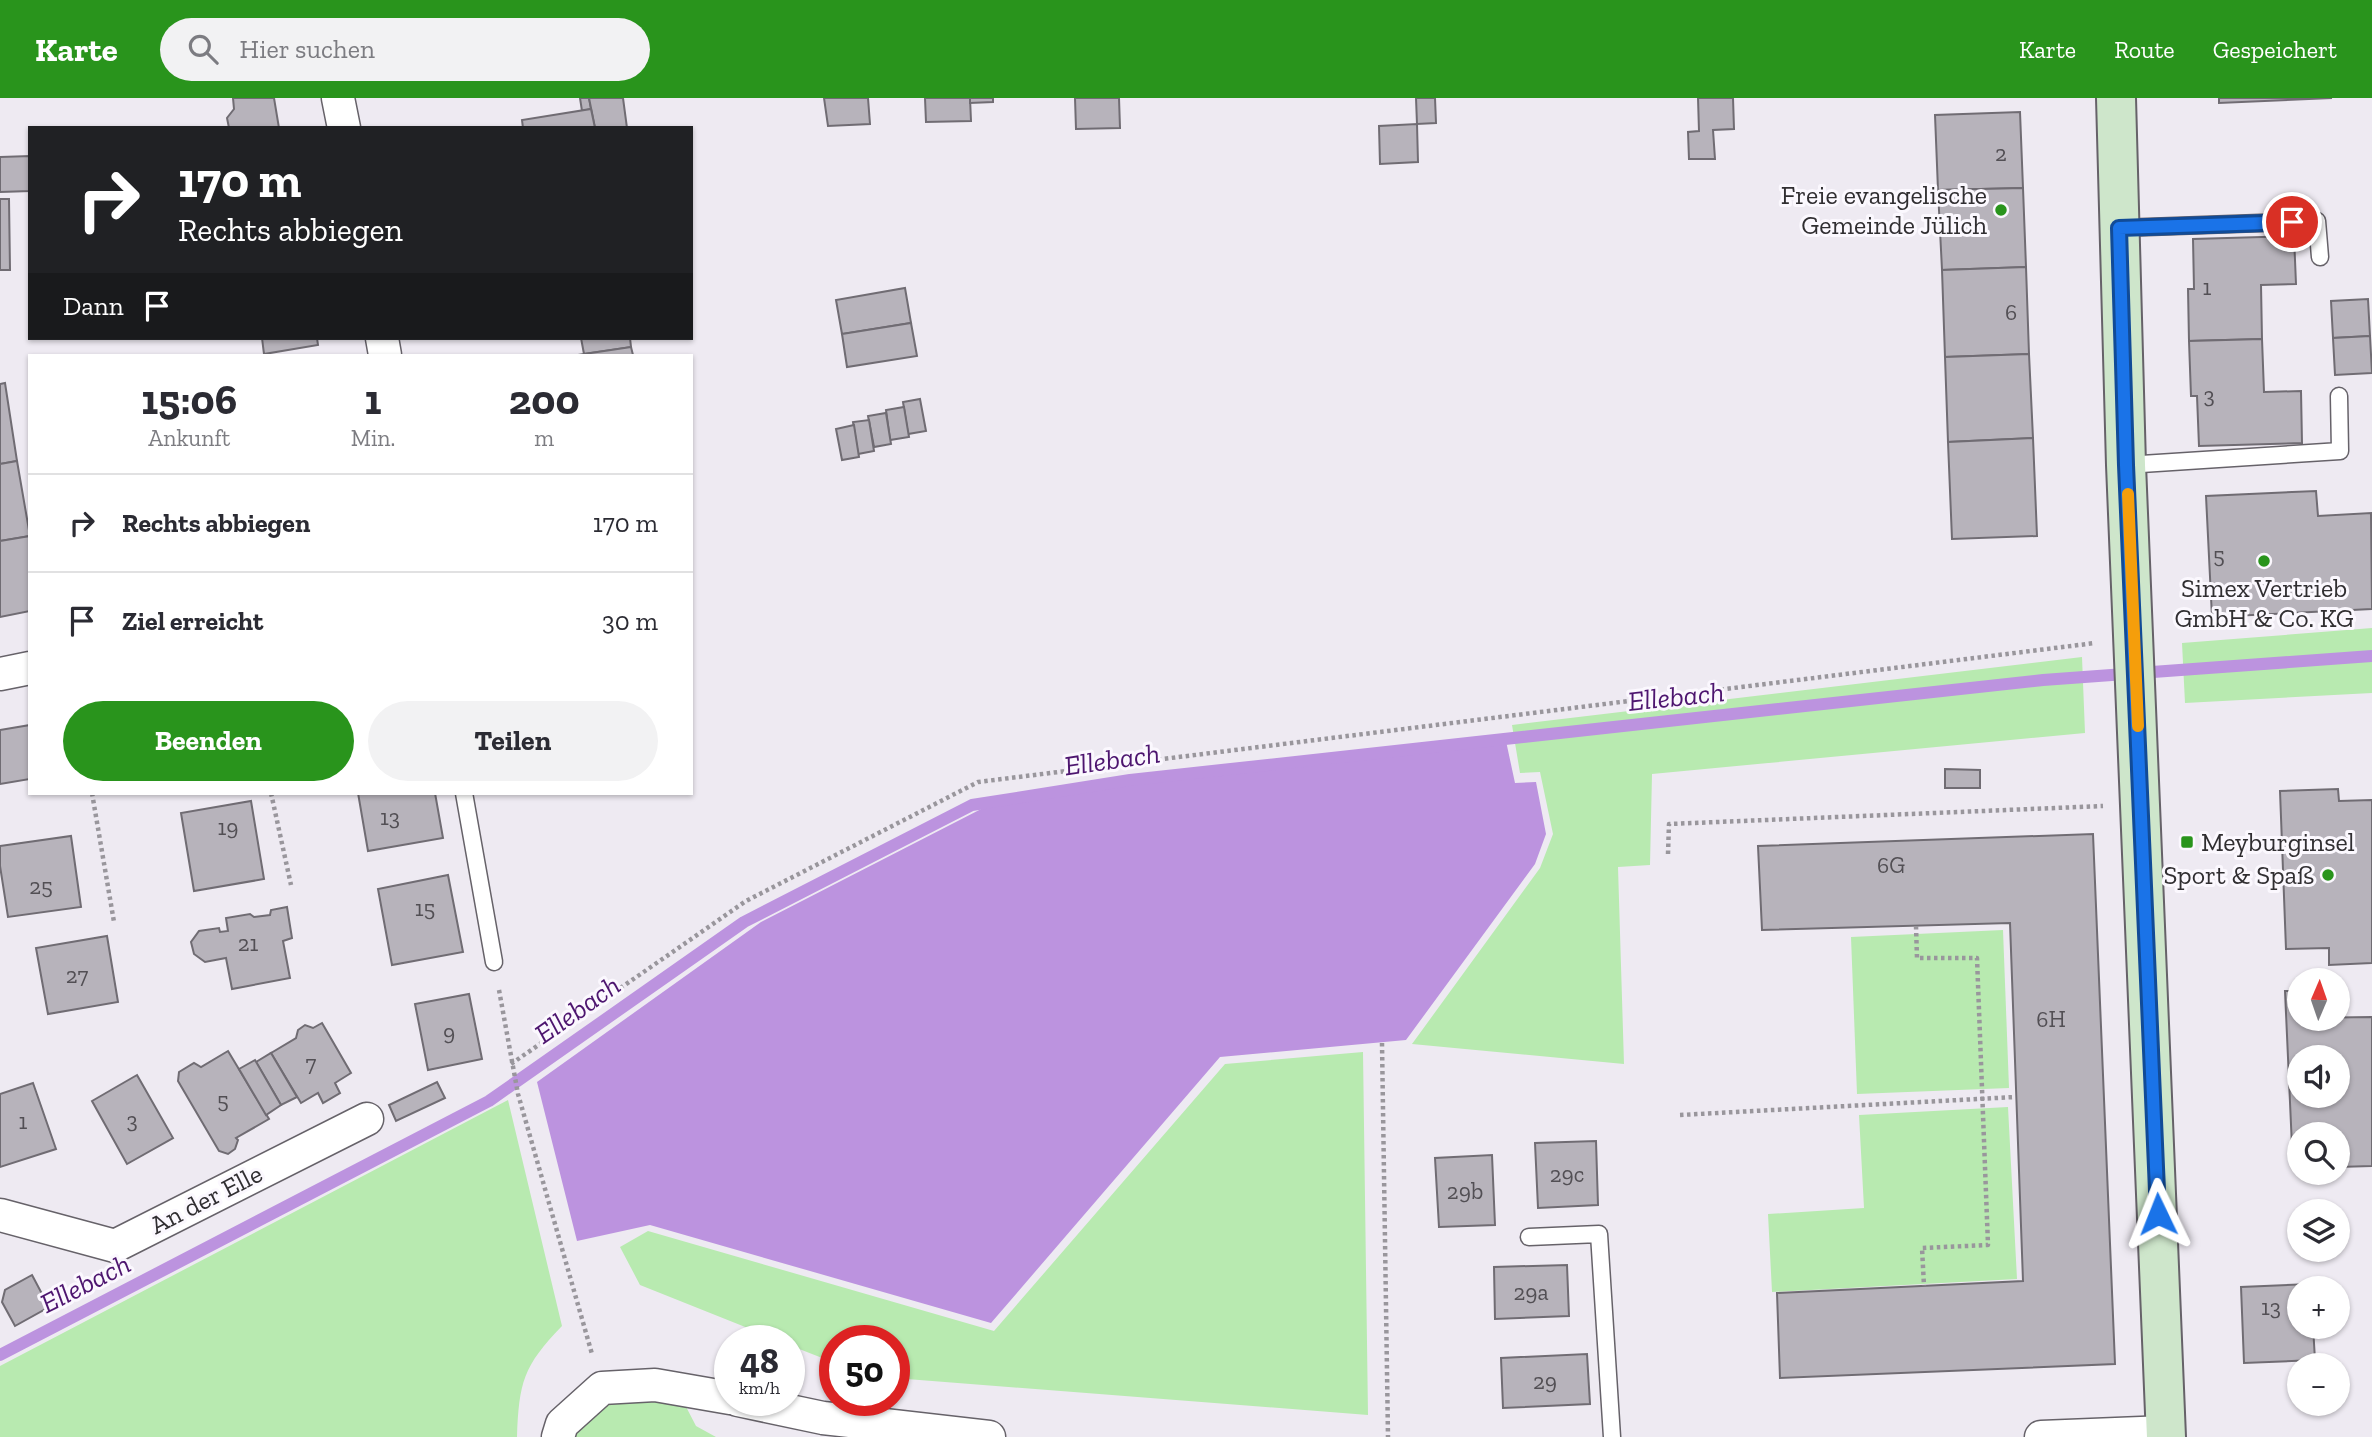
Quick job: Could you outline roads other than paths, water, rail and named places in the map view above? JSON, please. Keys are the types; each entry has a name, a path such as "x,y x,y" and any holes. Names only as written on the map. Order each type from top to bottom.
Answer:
{"main road":[{"path":"2116,98 2126,465 2166,1435"}],"street":[{"path":"338,98 344,126"},
{"path":"0,674 28,668"},
{"name":"An der Elle","path":"0,1216 114,1245 367,1119"},
{"path":"558,1437 562,1424 602,1388 655,1385 714,1395"},
{"path":"805,1414 975,1437"},
{"path":"2041,1437 2166,1435"}],"lane":[{"path":"2119,228 2316,221 2320,257"},
{"path":"2126,465 2340,451 2339,396"},
{"path":"464,795 494,962"},
{"path":"1529,1237 1599,1234 1612,1437"}],"waterway":[{"name":"Ellebach","path":"0,1355 489,1101 744,922 972,805 1130,780 2043,680 2372,656"}],"place":[{"name":"Freie evangelische Gemeinde Jülich","path":"2001,210"},
{"name":"Simex Vertrieb GmbH & Co. KG","path":"2264,561"},
{"name":"Meyburginsel","path":"2187,842"},
{"name":"Sport & Spaß","path":"2328,875"}]}
